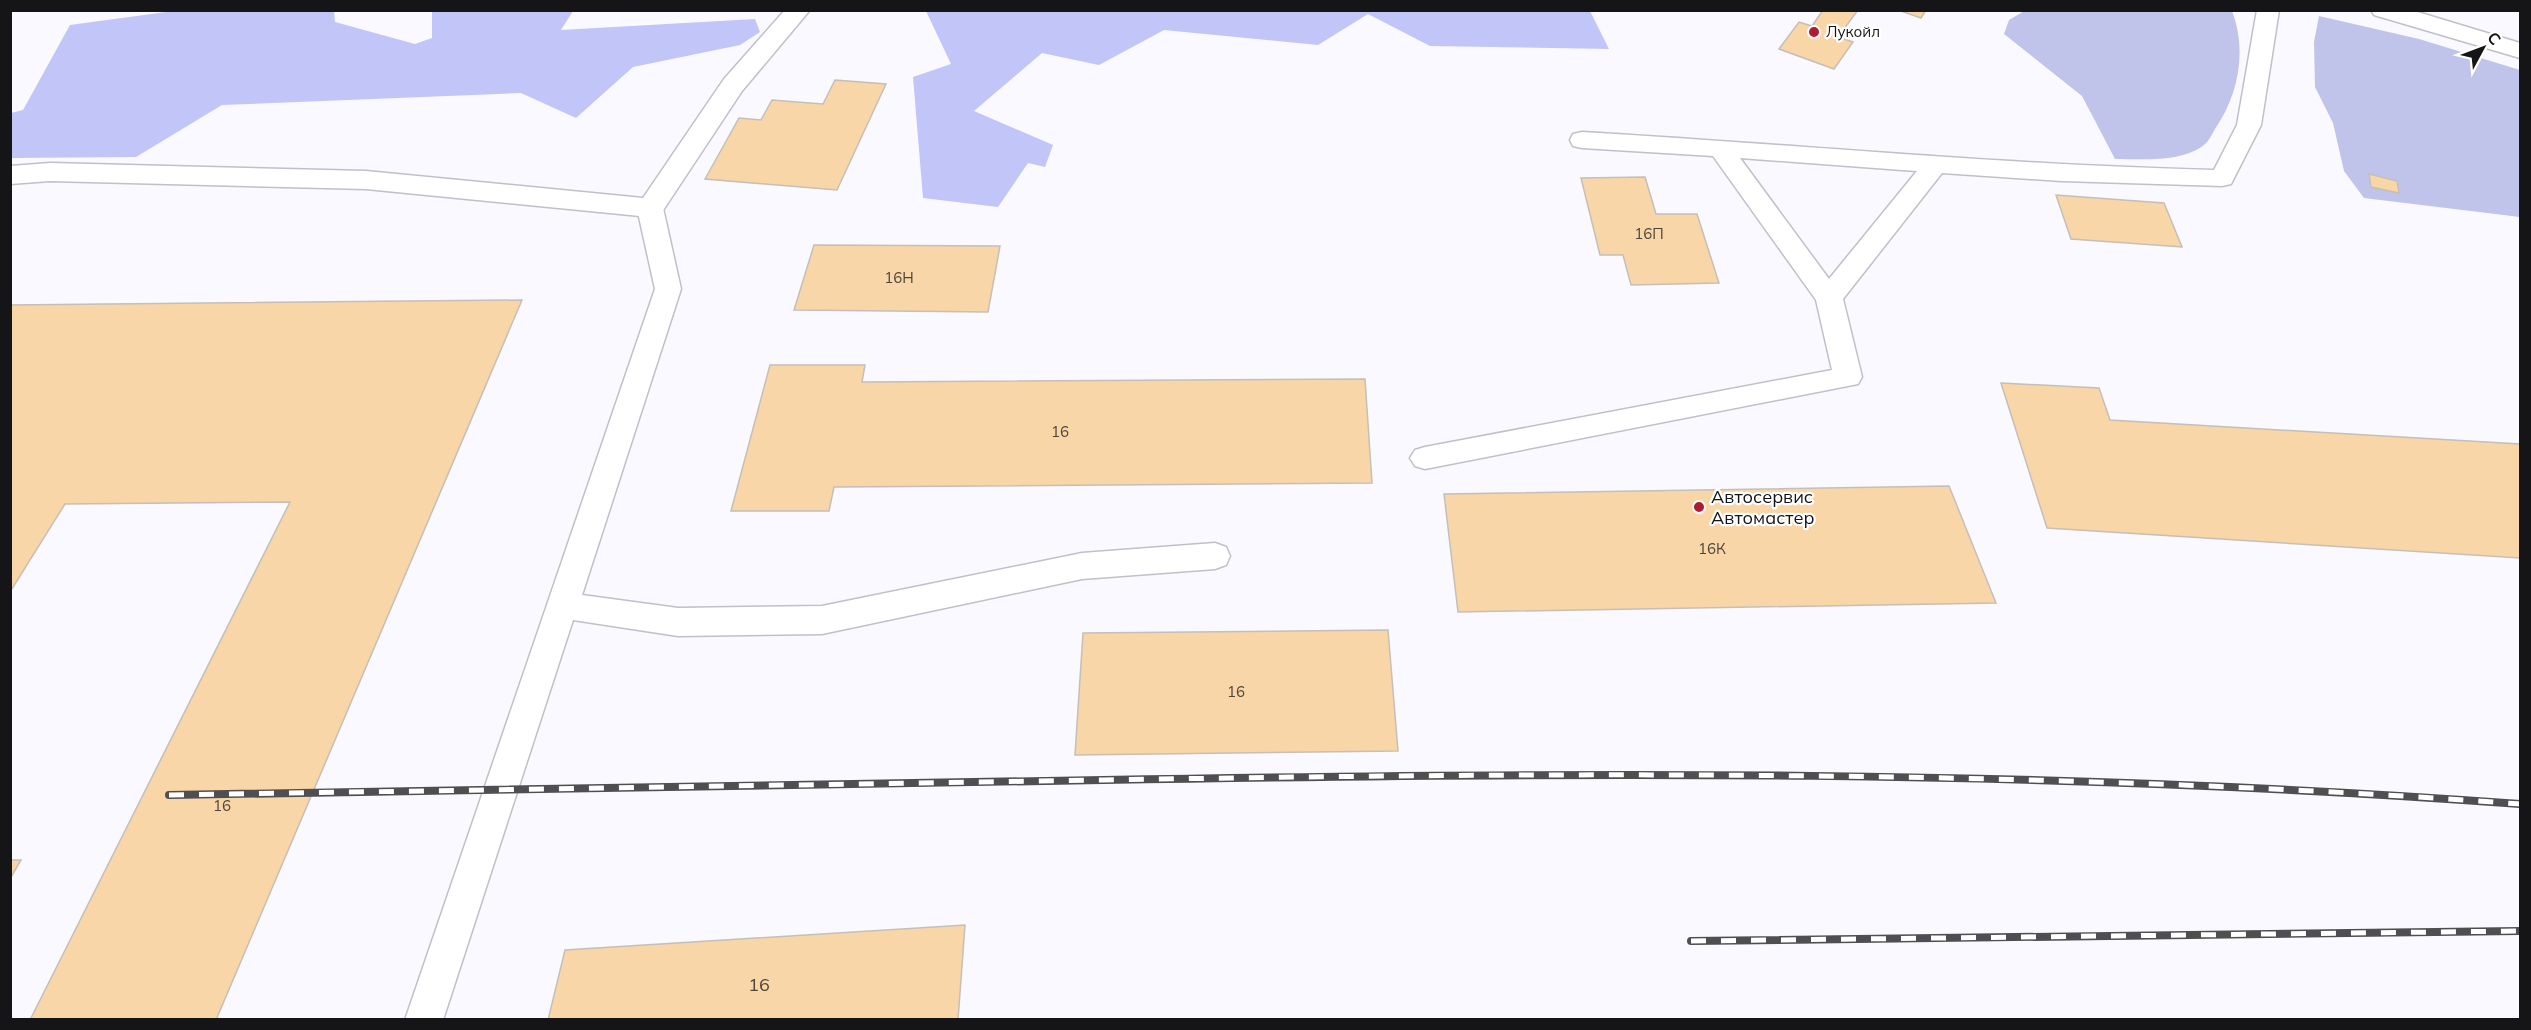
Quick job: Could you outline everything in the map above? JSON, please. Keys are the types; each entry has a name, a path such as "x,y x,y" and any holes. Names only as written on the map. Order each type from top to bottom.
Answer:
{"street":[{"path":"10,175 50,172 366,180 650,208 733,85 798,10"},
{"path":"2383,10 2520,51"}],"lane":[{"path":"1582,140 1719,147 1935,165 2129,177 2222,178 2249,126 2268,10"},
{"path":"1425,458 1848,377 1829,298 1719,147"},
{"path":"1829,298 1935,165"},
{"path":"424,1020 668,290 650,208"},
{"path":"562,605 678,622 822,620 1082,566 1215,556"}],"shaded area":[{"path":"181,10 334,11 335,22 415,44 432,38 432,11 573,11 561,30 755,19 760,32 740,45 633,67 576,118 521,93 222,105 136,157 11,158 11,113 23,110 70,25"},
{"path":"2026,10 2232,11 2239,41 2238,72 2230,101 2208,141 2196,150 2174,157 2115,159 2082,96 2004,34 2009,20"},
{"path":"926,11 1590,11 1609,49 1430,46 1368,14 1318,45 1164,30 1099,65 1042,53 974,111 1053,145 1045,167 1028,163 998,207 923,198 913,77 951,64"},
{"path":"2319,16 2419,39 2520,70 2520,217 2364,198 2344,171 2333,123 2315,87 2314,42"}],"building":[{"path":"1823,10 1858,10 1838,37 1853,42 1834,69 1779,49 1799,22 1812,26"},
{"path":"1898,10 1926,10 1921,18"},
{"path":"835,80 886,84 837,190 705,179 739,118 761,120 772,100 823,104"},
{"path":"2369,174 2397,181 2399,193 2371,187"},
{"path":"1645,177 1656,214 1697,214 1719,283 1631,285 1623,255 1600,255 1581,178"},
{"path":"2056,195 2164,203 2182,247 2071,239"},
{"path":"814,245 1000,246 988,312 794,310"},
{"path":"522,300 216,1020 30,1020 290,502 65,504 10,592 10,305"},
{"path":"770,365 865,365 862,382 1365,379 1372,483 834,487 829,511 731,511"},
{"path":"2001,383 2099,388 2110,420 2520,444 2520,558 2047,528"},
{"path":"1949,486 1996,603 1458,612 1444,494"},
{"path":"1388,630 1398,751 1075,755 1083,633"},
{"path":"10,860 21,860 10,879"},
{"path":"965,925 958,1020 548,1020 565,950"}],"railway":[{"path":"169,795 1280,777 1634,775 1812,776 2166,784 2520,804"},
{"path":"1691,941 2520,931"}],"place":[{"name":"Лукойл","path":"1814,32"},
{"name":"Автосервис Автомастер","path":"1699,507"}]}
